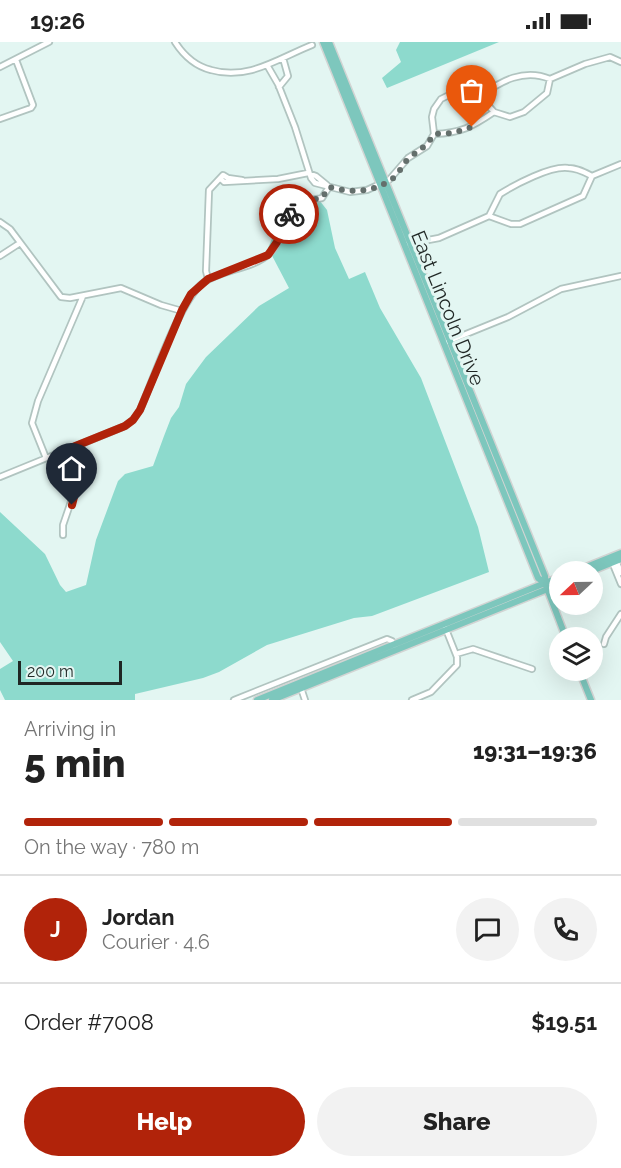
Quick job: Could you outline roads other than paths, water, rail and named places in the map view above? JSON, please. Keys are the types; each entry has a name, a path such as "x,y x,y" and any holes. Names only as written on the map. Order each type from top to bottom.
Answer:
{"main road":[{"name":"East Lincoln Drive","path":"326,42 334,57 357,119"},
{"name":"East Lincoln Drive","path":"326,42 447,342 538,578 546,586 562,627"},
{"path":"615,559 621,552"},
{"path":"257,700 300,685 549,584"},
{"path":"583,681 591,700"},
{"path":"272,700 300,685"}],"street":[{"path":"0,67 49,42"},
{"path":"175,42 193,62 210,70 230,74 241,74 267,65 312,45"},
{"path":"480,96 496,84 519,75 541,75 550,79 585,64 610,57 621,62"},
{"path":"278,85 288,76 283,58"},
{"path":"0,119 31,108 33,105 16,60"},
{"path":"267,65 295,127 308,173"},
{"path":"278,85 287,69"},
{"path":"208,279 206,271 209,190 222,177 224,182 278,179 308,173 316,176 329,187 360,192 393,178 408,158 427,146 434,134 432,117 441,99 459,90 480,96 494,112 510,117 524,112 547,93 550,79"},
{"path":"434,134 453,133 472,127 494,112"},
{"path":"407,244 439,238 489,216 500,194 551,171 572,168 592,176 621,164"},
{"path":"489,216 511,224 526,222 581,198 592,176"},
{"path":"0,477 125,426 135,418 191,294 208,279 268,255 276,245 292,209 306,200 322,198 329,187"},
{"path":"0,222 6,225 59,295 70,298 121,288 182,310"},
{"path":"0,256 20,243"},
{"path":"447,342 508,317 561,289 621,276"},
{"path":"46,458 32,423 38,401 83,296"},
{"path":"63,535 63,525 78,481 68,449"},
{"path":"615,559 621,573"},
{"path":"615,559 621,584"},
{"path":"604,644 621,614"},
{"path":"412,700 431,692 455,669 458,662 445,627"},
{"path":"234,700 390,638 395,647"},
{"path":"456,654 473,649 532,669"},
{"path":"300,685 305,700"}]}
